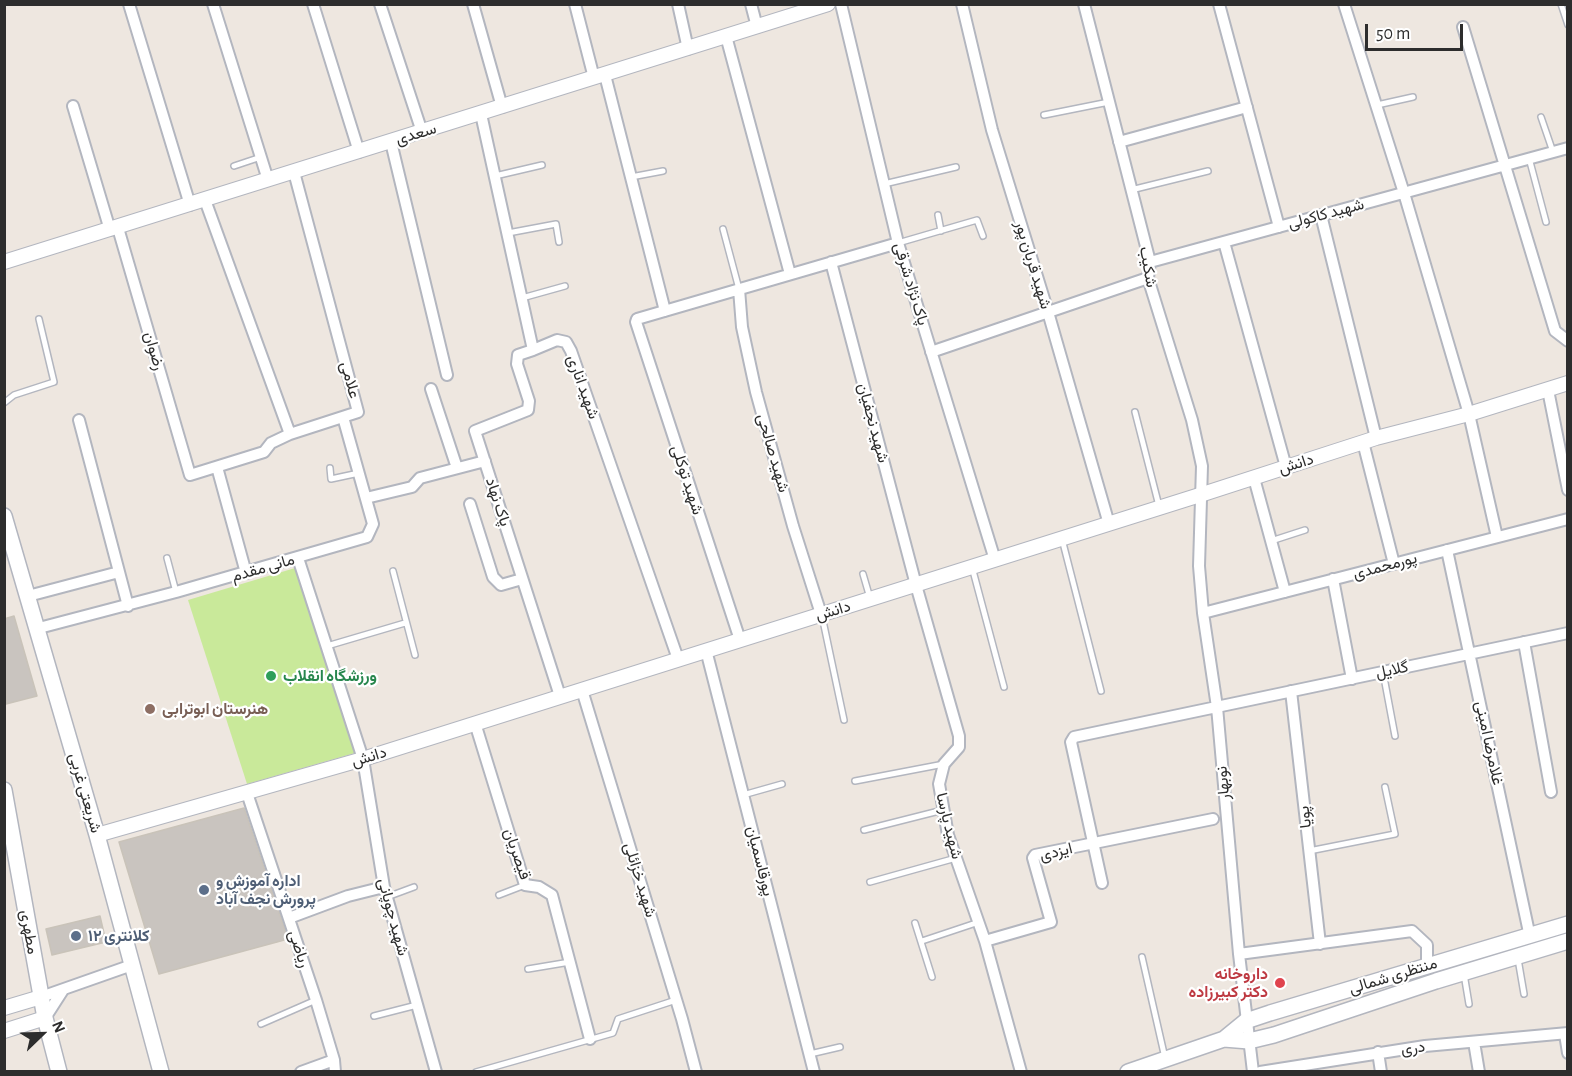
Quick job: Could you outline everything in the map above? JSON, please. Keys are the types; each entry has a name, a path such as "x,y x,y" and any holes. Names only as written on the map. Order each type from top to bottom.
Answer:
{"main road":[{"name":"شریعتی غربی","path":"5,518 10,551 39,628 161,1071"},
{"name":"مطهری","path":"4,790 45,1018 59,1071"},
{"name":"منتظری شمالی","path":"1128,1071 1224,1039 1246,1022 1568,924"},
{"name":"منتظری شمالی","path":"1224,1039 1249,1041 1274,1035 1464,972 1568,941"}],"street":[{"path":"129,4 190,205"},
{"path":"213,4 268,180"},
{"path":"313,4 359,152"},
{"path":"380,4 422,132"},
{"path":"473,4 502,107"},
{"path":"575,4 631,177 664,311 898,243"},
{"path":"678,4 688,48"},
{"path":"751,4 757,27"},
{"name":"سعدی","path":"4,262 757,27 805,8 828,4"},
{"name":"پاک نژاد شرقی","path":"842,4 898,243 995,560"},
{"name":"شهید قربان پور","path":"962,4 992,130 1048,312 1109,524"},
{"name":"شکیب","path":"1084,4 1149,262 1148,278 1192,420 1202,466 1203,494"},
{"path":"1219,4 1279,227"},
{"path":"1344,4 1404,193 1469,414 1497,537"},
{"path":"1463,27 1503,166 1555,331 1568,341"},
{"path":"726,36 790,274"},
{"name":"رضوان","path":"73,106 114,229 190,475"},
{"path":"1119,142 1247,107"},
{"path":"481,114 533,350"},
{"path":"390,142 447,375"},
{"name":"شهید کاکولی","path":"1149,262 1568,148"},
{"name":"علامی","path":"190,475 264,452 271,443 290,434 358,412 294,172"},
{"path":"205,200 290,434"},
{"path":"1321,215 1370,440 1394,564"},
{"path":"1224,242 1286,467"},
{"name":"شهید نجفیان","path":"831,262 916,585"},
{"path":"931,352 1148,278"},
{"name":"شهید صالحی","path":"739,289 742,327 756,392 821,614"},
{"name":"شهید توکلی","path":"664,311 637,319 636,322 740,640"},
{"name":"شهید اناری","path":"533,350 557,340 566,342 571,351 678,659"},
{"name":"پاک نهاد","path":"533,350 518,356 517,364 529,401 528,410 475,431 560,696"},
{"name":"دانش","path":"97,835 363,759 1370,440 1469,414 1568,383"},
{"path":"431,389 457,468"},
{"path":"1548,390 1568,490"},
{"name":"مانی مقدم","path":"39,628 128,606 367,537 373,524 343,417"},
{"path":"79,420 128,606"},
{"path":"366,498 412,487 420,478 485,461"},
{"path":"217,467 246,573"},
{"path":"1254,478 1285,592"},
{"name":"نوبهار","path":"1203,494 1199,567 1203,613 1217,707 1239,954 1253,1071"},
{"path":"470,504 493,577 501,585 522,579"},
{"name":"پورمحمدی","path":"1203,613 1568,519"},
{"name":"غلامرضا امینی","path":"1447,550 1530,937"},
{"name":"شهید چوپانی","path":"298,558 363,759 386,892 436,1071"},
{"path":"28,596 119,572"},
{"path":"1333,579 1352,678"},
{"name":"شهید پارسا","path":"916,585 959,736 959,747 944,764 939,784 948,836 985,941 1021,1071"},
{"name":"گلایل","path":"1095,843 1071,739 1568,633"},
{"path":"1524,642 1551,792"},
{"name":"پورقاسمیان","path":"706,651 814,1071"},
{"name":"شهید خزائلی","path":"582,690 696,1071"},
{"name":"پویا","path":"1291,691 1320,944"},
{"name":"قیصریان","path":"475,723 525,885 539,887 552,895 590,1039"},
{"name":"ریاضی","path":"247,793 316,1000 334,1066"},
{"name":"ایزدی","path":"985,941 1051,922 1033,856 1213,819"},
{"path":"1095,843 1102,883"},
{"path":"289,918 348,896 386,892"},
{"path":"1239,954 1412,931 1426,945 1427,966"},
{"path":"4,1008 132,965"},
{"path":"4,1031 45,1018 63,990"},
{"path":"1566,1034 1568,1053"},
{"name":"دری","path":"1260,1071 1425,1046 1566,1034"},
{"path":"1474,1042 1479,1071"},
{"path":"1378,1052 1381,1071"},
{"path":"301,1071 334,1066"}],"lane":[{"path":"1561,4 1568,25"},
{"path":"1377,105 1413,97"},
{"path":"1044,115 1109,102"},
{"path":"1541,117 1553,152"},
{"path":"234,166 261,157"},
{"path":"1529,158 1546,222"},
{"path":"495,176 542,165"},
{"path":"884,184 956,167"},
{"path":"631,177 663,171"},
{"path":"1131,190 1209,171"},
{"path":"938,215 941,231"},
{"path":"898,243 977,220 983,236"},
{"path":"507,234 556,224 559,242"},
{"path":"723,229 739,289"},
{"path":"522,298 565,286"},
{"path":"4,403 14,395 54,382 39,319"},
{"path":"1135,412 1159,508"},
{"path":"330,468 331,479 359,473"},
{"path":"1271,541 1305,530"},
{"path":"1062,539 1101,691"},
{"path":"167,558 176,592"},
{"path":"972,567 1004,687"},
{"path":"393,571 415,655"},
{"path":"863,574 870,599"},
{"path":"821,614 844,720"},
{"path":"327,646 405,623"},
{"path":"1383,672 1395,735"},
{"path":"855,782 944,764"},
{"path":"743,795 782,784"},
{"path":"1309,851 1395,834 1385,787"},
{"path":"864,830 943,810"},
{"path":"870,882 956,858"},
{"path":"499,895 525,885"},
{"path":"386,892 414,887"},
{"path":"922,941 979,922"},
{"path":"915,923 932,977"},
{"path":"1142,957 1165,1059"},
{"path":"1518,957 1524,994"},
{"path":"528,969 570,962"},
{"path":"1464,972 1469,1004"},
{"path":"261,1024 316,1000"},
{"path":"476,1071 613,1033 618,1018 676,1000"},
{"path":"374,1016 417,1005"},
{"path":"810,1054 840,1047"}],"green space":[{"name":"ورزشگاه انقلاب","path":"295,568 355,753 247,784 188,600"}],"building":[{"path":"14,616 37,696 6,704 4,619"},
{"name":"اداره آموزش و پرورش نجف آباد","path":"244,808 288,939 159,974 119,842"},
{"name":"کلانتری ۱۲","path":"100,916 106,942 52,955 46,929"}],"place":[{"name":"ورزشگاه انقلاب","path":"271,676"},
{"name":"هنرستان ابوترابی","path":"150,709"},
{"name":"اداره آموزش و پرورش نجف آباد","path":"204,890"},
{"name":"کلانتری ۱۲","path":"76,936"},
{"name":"داروخانه دکتر کبیرزاده","path":"1280,983"}]}
